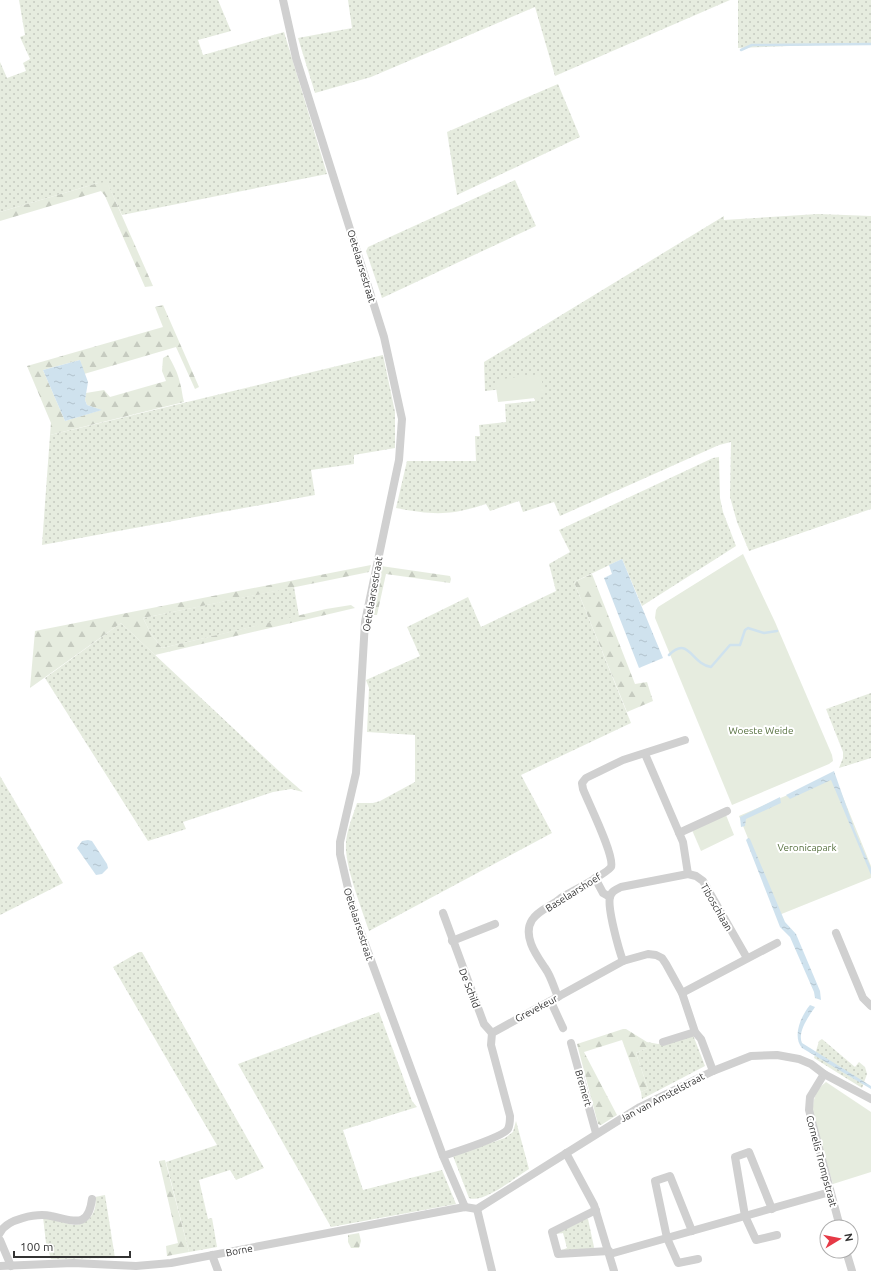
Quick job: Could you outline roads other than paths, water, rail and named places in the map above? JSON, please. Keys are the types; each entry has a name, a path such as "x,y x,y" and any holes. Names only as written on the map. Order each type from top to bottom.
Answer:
{"street":[{"name":"Oetelaarsestraat","path":"283,0 296,58 384,337 402,419 399,460 365,622 356,773 340,842 340,854 354,914 444,1156 465,1207"},
{"name":"Baselaarshoef","path":"554,999 546,969 538,960 530,939 528,929 531,921 538,914 607,871 611,862 608,849 583,789 582,782 586,778 623,760 685,740"},
{"path":"623,961 618,950 610,897 615,889 688,874 683,842 645,754"},
{"path":"679,834 727,811"},
{"name":"Tiboschlaan","path":"688,874 696,876 703,881 746,958"},
{"path":"595,878 603,894 610,897"},
{"name":"De Schild","path":"443,913 452,941 484,1024 492,1033"},
{"path":"452,941 495,924"},
{"path":"836,933 863,998 871,1006"},
{"path":"682,993 777,943"},
{"name":"Grevekeur","path":"492,1033 497,1028 623,961 648,954 656,955 662,958 682,993 695,1032 701,1039 713,1071"},
{"path":"554,999 563,1028"},
{"path":"663,1042 695,1032"},
{"path":"444,1156 499,1135 508,1128 510,1116 491,1045 492,1033"},
{"name":"Bremert","path":"571,1043 596,1133"},
{"name":"Jan van Amstelstraat","path":"477,1209 596,1133 662,1095 713,1071 751,1056 778,1055 799,1059 811,1064 824,1074 871,1099"},
{"name":"Cornelis Trompstraat","path":"824,1074 810,1097 809,1110 838,1219"},
{"path":"772,1209 750,1152 735,1157 745,1216 756,1240 777,1235"},
{"path":"566,1153 590,1195 596,1210 614,1271"},
{"path":"692,1231 670,1176 655,1181 667,1238 678,1263 698,1259"},
{"path":"596,1210 552,1232 558,1254 609,1253 830,1192"},
{"path":"0,1233 8,1223 23,1218 49,1215 68,1221 77,1221 86,1218 90,1213 92,1199"},
{"path":"465,1207 477,1209 492,1271"},
{"name":"Borne","path":"0,1266 73,1263 136,1269 465,1207"},
{"path":"0,1240 11,1266"},
{"path":"212,1255 218,1271"},
{"path":"848,1259 852,1271"}],"water":[{"path":"80,360 88,382 85,400 87,405 102,410 65,421 43,370"},
{"path":"622,559 663,658 639,668 604,578 612,574 609,565"},
{"path":"834,771 855,831 871,868 871,875 831,780 790,799 786,795"},
{"path":"780,797 781,803 746,819 745,826 741,827 740,817"},
{"path":"748,838 750,839 785,922 796,934 820,991 821,1000 815,998 814,992 790,937 780,927 746,840"},
{"path":"82,841 92,841 107,864 108,868 102,874 96,875 77,848"},
{"path":"810,1005 815,1007 802,1029 802,1043 871,1086 871,1089 802,1048 798,1038 799,1026"}],"waterway":[{"path":"741,50 752,45 871,44"},
{"path":"669,655 681,648 686,649 704,665 711,667 730,645 740,645 745,630 748,628 764,633 777,631"}],"park label":[{"name":"Woeste Weide","path":"761,730"},
{"name":"Veronicapark","path":"807,847"}]}
